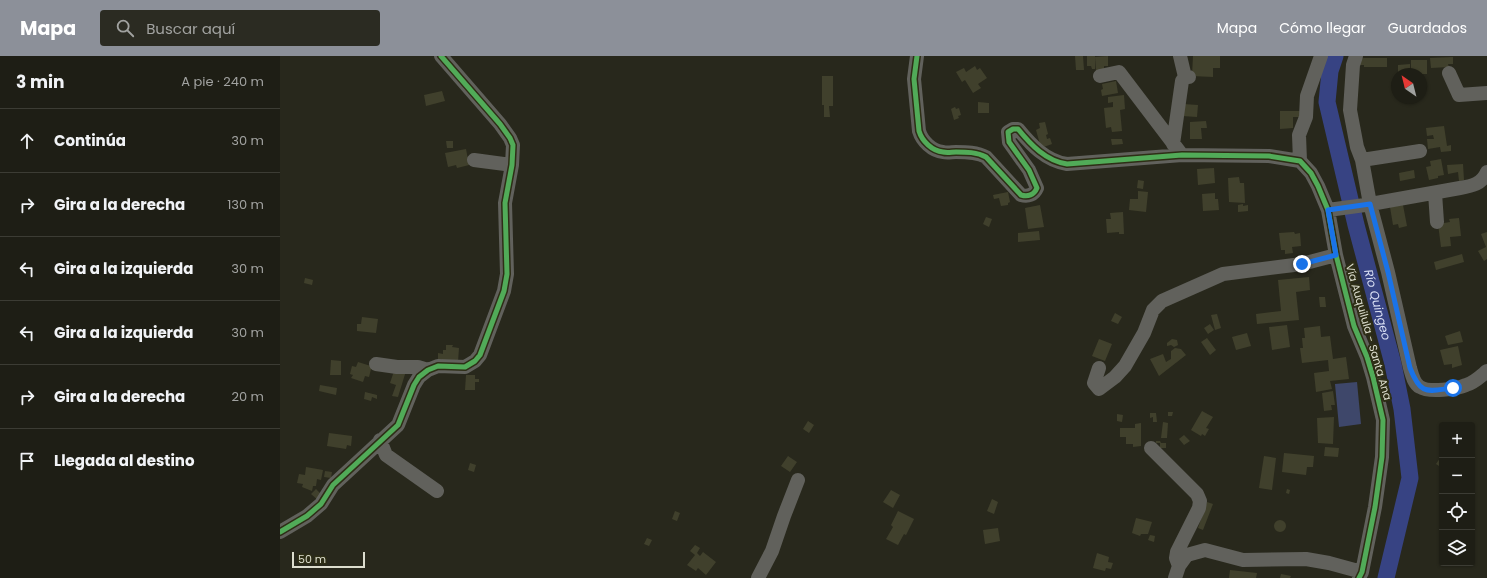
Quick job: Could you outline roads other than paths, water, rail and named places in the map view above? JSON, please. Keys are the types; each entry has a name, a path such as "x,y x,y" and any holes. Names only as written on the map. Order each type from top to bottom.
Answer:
{"street":[{"path":"280,532 307,516 321,504 333,485 398,425 414,385 419,377 428,370 438,366 465,367 475,361 480,355 504,290 507,274 505,203 512,165 513,145 500,124 441,56"},
{"path":"917,56 914,79 919,130 921,136 929,145 943,152 965,152 980,154 986,157 1021,195 1025,196 1031,195 1037,188 1029,170 1009,142 1008,132 1013,129 1018,129 1034,147 1056,162 1067,164 1177,150 1269,156 1300,161 1299,135 1306,117 1308,96 1321,56"},
{"path":"1177,150 1181,88 1182,81 1187,77 1180,56"},
{"path":"1356,56 1350,110 1357,148 1362,160 1367,204 1388,272 1410,368 1415,382 1420,387 1428,390 1453,388 1467,385 1487,371"},
{"path":"1100,76 1119,72 1177,150"},
{"path":"1449,73 1459,95 1487,93"},
{"path":"1362,160 1420,151"},
{"path":"474,160 512,165"},
{"name":"Vía Auquilula - Santa Ana","path":"1300,161 1311,173 1333,209 1336,255 1354,326 1367,357 1373,377 1383,420 1382,457 1375,508 1361,575"},
{"path":"1333,209 1435,193 1475,185 1484,178 1487,172"},
{"path":"1435,193 1437,222"},
{"path":"1099,368 1094,384 1099,389 1115,377 1125,366 1144,333 1153,310 1162,301 1180,292 1223,274 1302,264 1336,255"},
{"path":"376,364 397,367 418,366 428,370"},
{"path":"380,440 386,455 437,492"},
{"path":"1151,448 1196,494 1200,501 1199,508 1177,552 1177,572"},
{"path":"758,578 772,551 798,480"},
{"path":"1177,572 1187,555 1206,550 1243,560 1306,559 1329,563 1361,575"}],"waterway":[{"name":"Río Quingeo","path":"1335,56 1330,71 1327,102 1356,225 1393,364 1402,409 1410,478 1386,578"}]}
